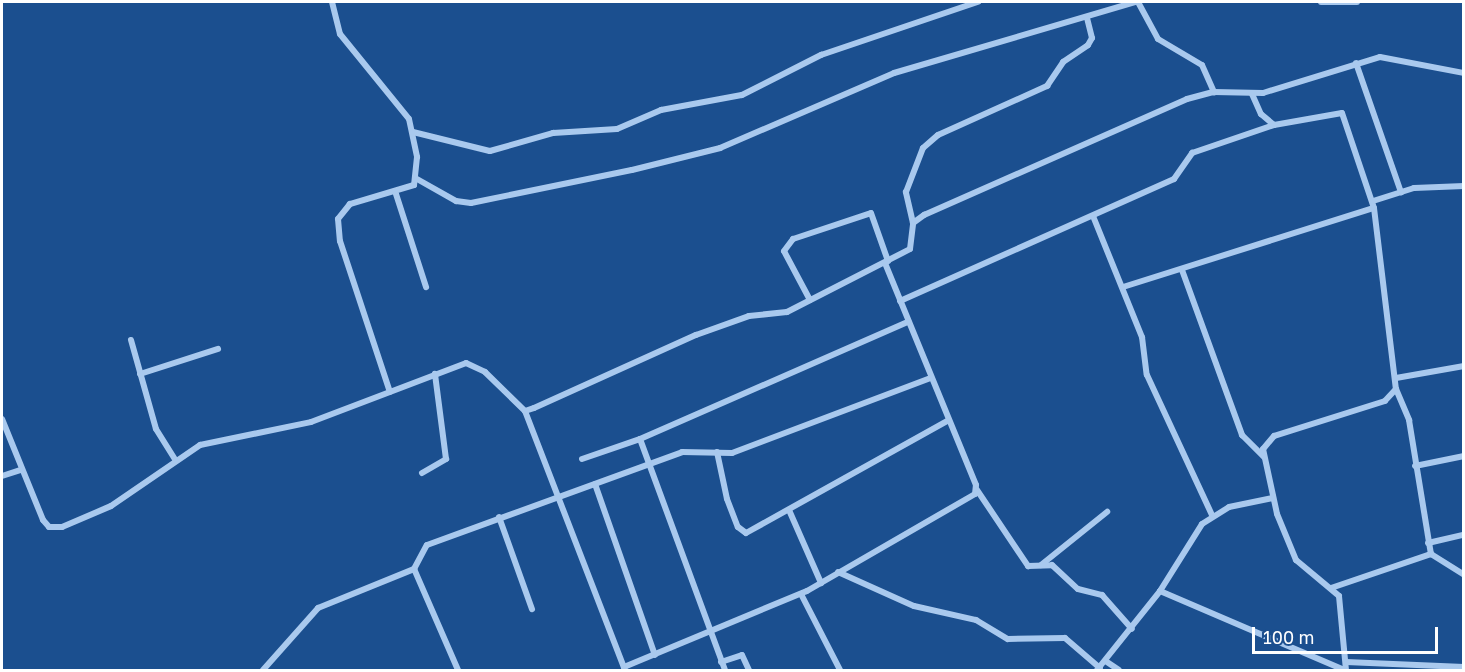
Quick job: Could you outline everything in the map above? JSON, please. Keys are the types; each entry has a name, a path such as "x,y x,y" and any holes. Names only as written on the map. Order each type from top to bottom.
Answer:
{"street":[{"path":"332,2 340,34 405,112 413,132 417,179"},
{"path":"413,132 490,151 553,133 616,129 661,110 742,95 821,55 978,2"},
{"path":"417,179 456,201 471,203 632,170 720,148 894,73 1137,2 1158,39 1202,64 1214,92"},
{"path":"1321,2 1357,2"},
{"path":"525,411 696,335 749,316 787,312 914,246 913,223 906,192 923,148 938,135 1047,86 1063,62 1092,38 1087,18"},
{"path":"913,223 1057,153 1214,92 1252,94 1380,57 1464,74"},
{"path":"1356,63 1401,192"},
{"path":"1252,94 1261,114 1274,125"},
{"path":"900,301 1174,178 1192,153 1274,125 1342,113 1373,201 1396,389 1409,420 1428,543 1431,554 1464,575"},
{"path":"390,392 337,228 340,212 350,204 396,194 417,179"},
{"path":"1373,201 1401,192 1464,186"},
{"path":"396,194 426,287"},
{"path":"1123,287 1374,208"},
{"path":"810,300 784,251 793,240 871,213 908,322 977,490 1023,560 1038,568 1052,565 1078,589 1106,597 1132,629"},
{"path":"1093,216 1145,347 1147,375 1212,516"},
{"path":"1182,270 1242,435 1264,457"},
{"path":"582,459 640,439 908,322"},
{"path":"131,339 156,429 175,460"},
{"path":"140,374 218,349"},
{"path":"2,419 20,470 43,520 54,528 111,506 200,444 284,430 435,374 473,365 525,411 560,496 625,669 801,594 977,490"},
{"path":"1396,378 1464,366"},
{"path":"422,473 446,459 435,374"},
{"path":"262,670 318,608 414,569 428,545 499,517 697,449 732,453 931,378"},
{"path":"1160,591 1345,670 1343,609 1331,588 1296,560 1273,498 1264,457 1266,441 1274,436 1385,401 1396,389"},
{"path":"717,452 721,481 742,531 789,510 949,420"},
{"path":"640,439 724,670"},
{"path":"1415,466 1464,456"},
{"path":"2,476 20,470"},
{"path":"595,484 655,655"},
{"path":"838,572 914,606 976,620 1008,639 1065,638 1099,669 1132,629 1212,516 1273,498"},
{"path":"789,510 821,583"},
{"path":"1038,568 1107,512"},
{"path":"499,517 532,609"},
{"path":"1428,543 1464,535"},
{"path":"1331,588 1431,554"},
{"path":"414,569 458,670"},
{"path":"801,594 840,670"},
{"path":"721,662 742,656 749,670"},
{"path":"1107,662 1119,670"},
{"path":"1346,662 1464,667"}]}
